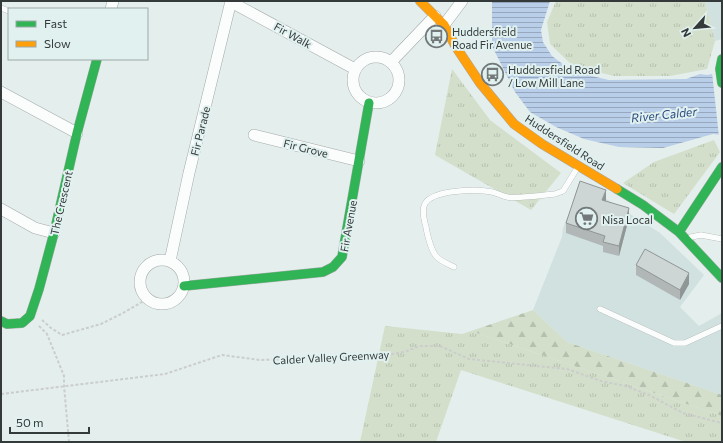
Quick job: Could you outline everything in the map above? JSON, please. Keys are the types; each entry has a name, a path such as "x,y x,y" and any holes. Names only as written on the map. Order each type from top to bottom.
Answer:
{"main road":[{"name":"Huddersfield Road","path":"420,1 444,25 456,47 480,83 514,124 542,144 643,205 682,235 722,277"},
{"name":"The Crescent","path":"30,316 54,233 77,134 97,60"},
{"path":"721,64 722,83"},
{"name":"Fir Avenue","path":"184,286 323,272 333,268 342,257 370,103"},
{"path":"682,235 722,167"},
{"path":"1,321 6,324 22,323 30,316"}],"street":[{"name":"Fir Walk","path":"231,1 355,69"},
{"name":"Fir Parade","path":"170,261 189,173 231,1"},
{"path":"444,25 462,1"},
{"path":"390,62 435,16"},
{"path":"378,56 385,58 396,68 399,75 399,83 396,91 392,97 385,102 377,104 363,100 354,90 352,83 352,76 355,69 364,59 378,56"},
{"path":"1,92 77,134"},
{"name":"Fir Grove","path":"254,135 359,161"},
{"path":"1,209 35,228 54,233"},
{"path":"157,260 170,261 177,265 184,278 184,286 178,297 166,304 153,302 147,299 140,287 141,273 145,267 157,260"}],"lane":[{"path":"454,267 440,259 434,253 423,214 424,205 427,200 436,195 445,193 481,190 494,192 507,197 556,194 563,191 578,166"},
{"path":"682,235 701,235 722,239"},
{"path":"600,309 674,343 685,343 722,326"}],"path":[{"path":"30,316 44,321 51,328 62,335 101,324 147,299"},
{"path":"30,316 47,334 64,376 69,442"},
{"name":"Calder Valley Greenway","path":"1,394 165,374 222,356 260,360 380,356 404,352 420,346 440,346 469,359 567,369 601,381 626,386 649,395 683,413 722,423"}],"shaded area":[{"path":"705,1 722,1 722,39 715,41"},
{"path":"581,183 660,233 704,275 680,307 699,326 722,313 722,395 567,342 533,310 562,237 563,228"}],"green space":[{"path":"556,1 705,1 715,41 707,69 670,76 614,76 573,66 550,44 547,22"},
{"path":"452,69 490,120 561,173 531,210 435,155"},
{"path":"714,140 720,152 674,214 623,183 654,162"},
{"path":"533,310 567,342 722,395 722,416 471,331"},
{"path":"385,326 462,334 471,331 722,416 722,442 686,442 461,370 436,442 360,442"}],"water":[{"name":"River Calder","path":"492,1 550,1 541,30 543,42 552,56 568,68 583,74 609,80 686,79 700,74 707,75 722,72 722,135 713,134 663,148 619,147 584,139 556,127 530,112 515,92 492,46"}],"pier":[{"path":"722,70 722,137 719,137 712,72"}],"building":[{"path":"580,181 606,190 602,200 629,208 619,246 603,242 605,236 566,223"},
{"path":"645,249 689,273 680,290 636,265"}],"traffic: fast":[{"path":"722,59 720,69 722,83"},
{"path":"1,321 7,324 22,323 30,316 54,233 77,133 97,60"},
{"path":"184,286 323,272 333,267 342,257 369,103"},
{"path":"679,232 722,167"},
{"path":"617,189 643,205 679,232 722,278"}],"traffic: slow":[{"path":"420,1 444,25 456,47 480,83 514,124 542,144 617,189"}],"place":[{"name":"Huddersfield Road Fir Avenue","path":"436,37"},
{"name":"Huddersfield Road / Low Mill Lane","path":"492,75"},
{"name":"Nisa Local","path":"586,219"}]}
